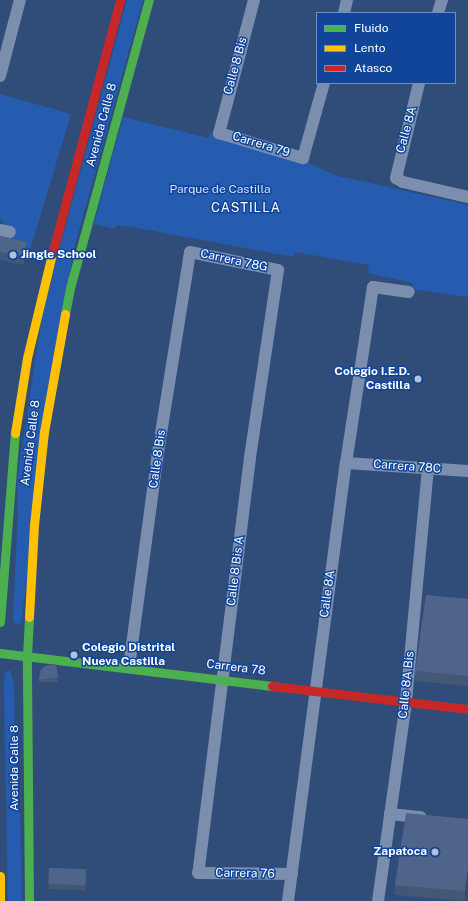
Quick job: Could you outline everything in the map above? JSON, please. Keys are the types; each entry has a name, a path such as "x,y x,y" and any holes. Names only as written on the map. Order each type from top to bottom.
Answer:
{"street":[{"path":"0,76 20,0"},
{"name":"Avenida Calle 8","path":"0,622 5,531 15,431 28,351 60,218 120,0"},
{"name":"Avenida Calle 8","path":"29,901 27,656 39,474 58,347 70,288 149,0"},
{"name":"Calle 8 Bis","path":"219,133 254,0"},
{"path":"344,12 347,0"},
{"path":"438,12 442,0"},
{"name":"Carrera 79","path":"219,133 303,158 324,84"},
{"name":"Calle 8A","path":"419,84 396,178 403,182 468,197"},
{"name":"Calle 8 Bis","path":"129,667 159,446 190,252"},
{"name":"Carrera 78G","path":"190,252 278,270"},
{"name":"Calle 8 Bis A","path":"198,873 250,458 278,270"},
{"name":"Calle 8A","path":"288,901 346,463 372,288 409,292"},
{"name":"Carrera 78C","path":"346,463 428,467 468,471"},
{"name":"Calle 8A Bis","path":"378,901 406,701 428,467"},
{"name":"Carrera 78","path":"0,652 468,709"},
{"path":"390,814 434,818"},
{"name":"Carrera 76","path":"198,873 292,874"},
{"path":"0,876 0,901"}],"green space":[{"path":"127,0 143,0 73,252 21,623 16,625 13,618 18,511 17,481 43,309"},
{"path":"0,94 71,114 30,250 8,245 11,230 0,219"},
{"name":"Parque de Castilla","path":"123,117 208,138 210,133 305,161 334,175 468,205 468,297 412,289 412,283 368,273 369,265 295,252 293,257 132,227 116,225 115,229 94,224"},
{"path":"10,670 14,685 15,794 20,815 22,901 8,901 4,685 5,673"}],"building":[{"path":"0,236 27,242 24,257 0,252"},
{"path":"426,595 468,599 468,676 415,671"},
{"path":"56,664 58,677 39,680 40,671 45,666"},
{"name":"Zapatoca","path":"406,813 468,819 468,867 465,891 395,885"},
{"path":"49,868 86,869 85,885 48,884"}],"traffic: fast":[{"path":"65,314 70,288 149,0"},
{"path":"0,622 15,433"},
{"path":"29,617 27,656 29,901"},
{"path":"0,653 272,686"}],"traffic: slow":[{"path":"15,433 27,358 52,254"},
{"path":"29,617 34,525 44,432 65,314"},
{"path":"0,876 0,901"}],"traffic: jam":[{"path":"52,254 120,0"},
{"path":"272,686 468,709"}],"place":[{"name":"Jingle School","path":"13,255"},
{"name":"Colegio I.E.D. Castilla","path":"418,379"},
{"name":"Colegio Distrital Nueva Castilla","path":"74,655"},
{"name":"Zapatoca","path":"435,852"}],"district":[{"name":"CASTILLA","path":"246,208"}]}
